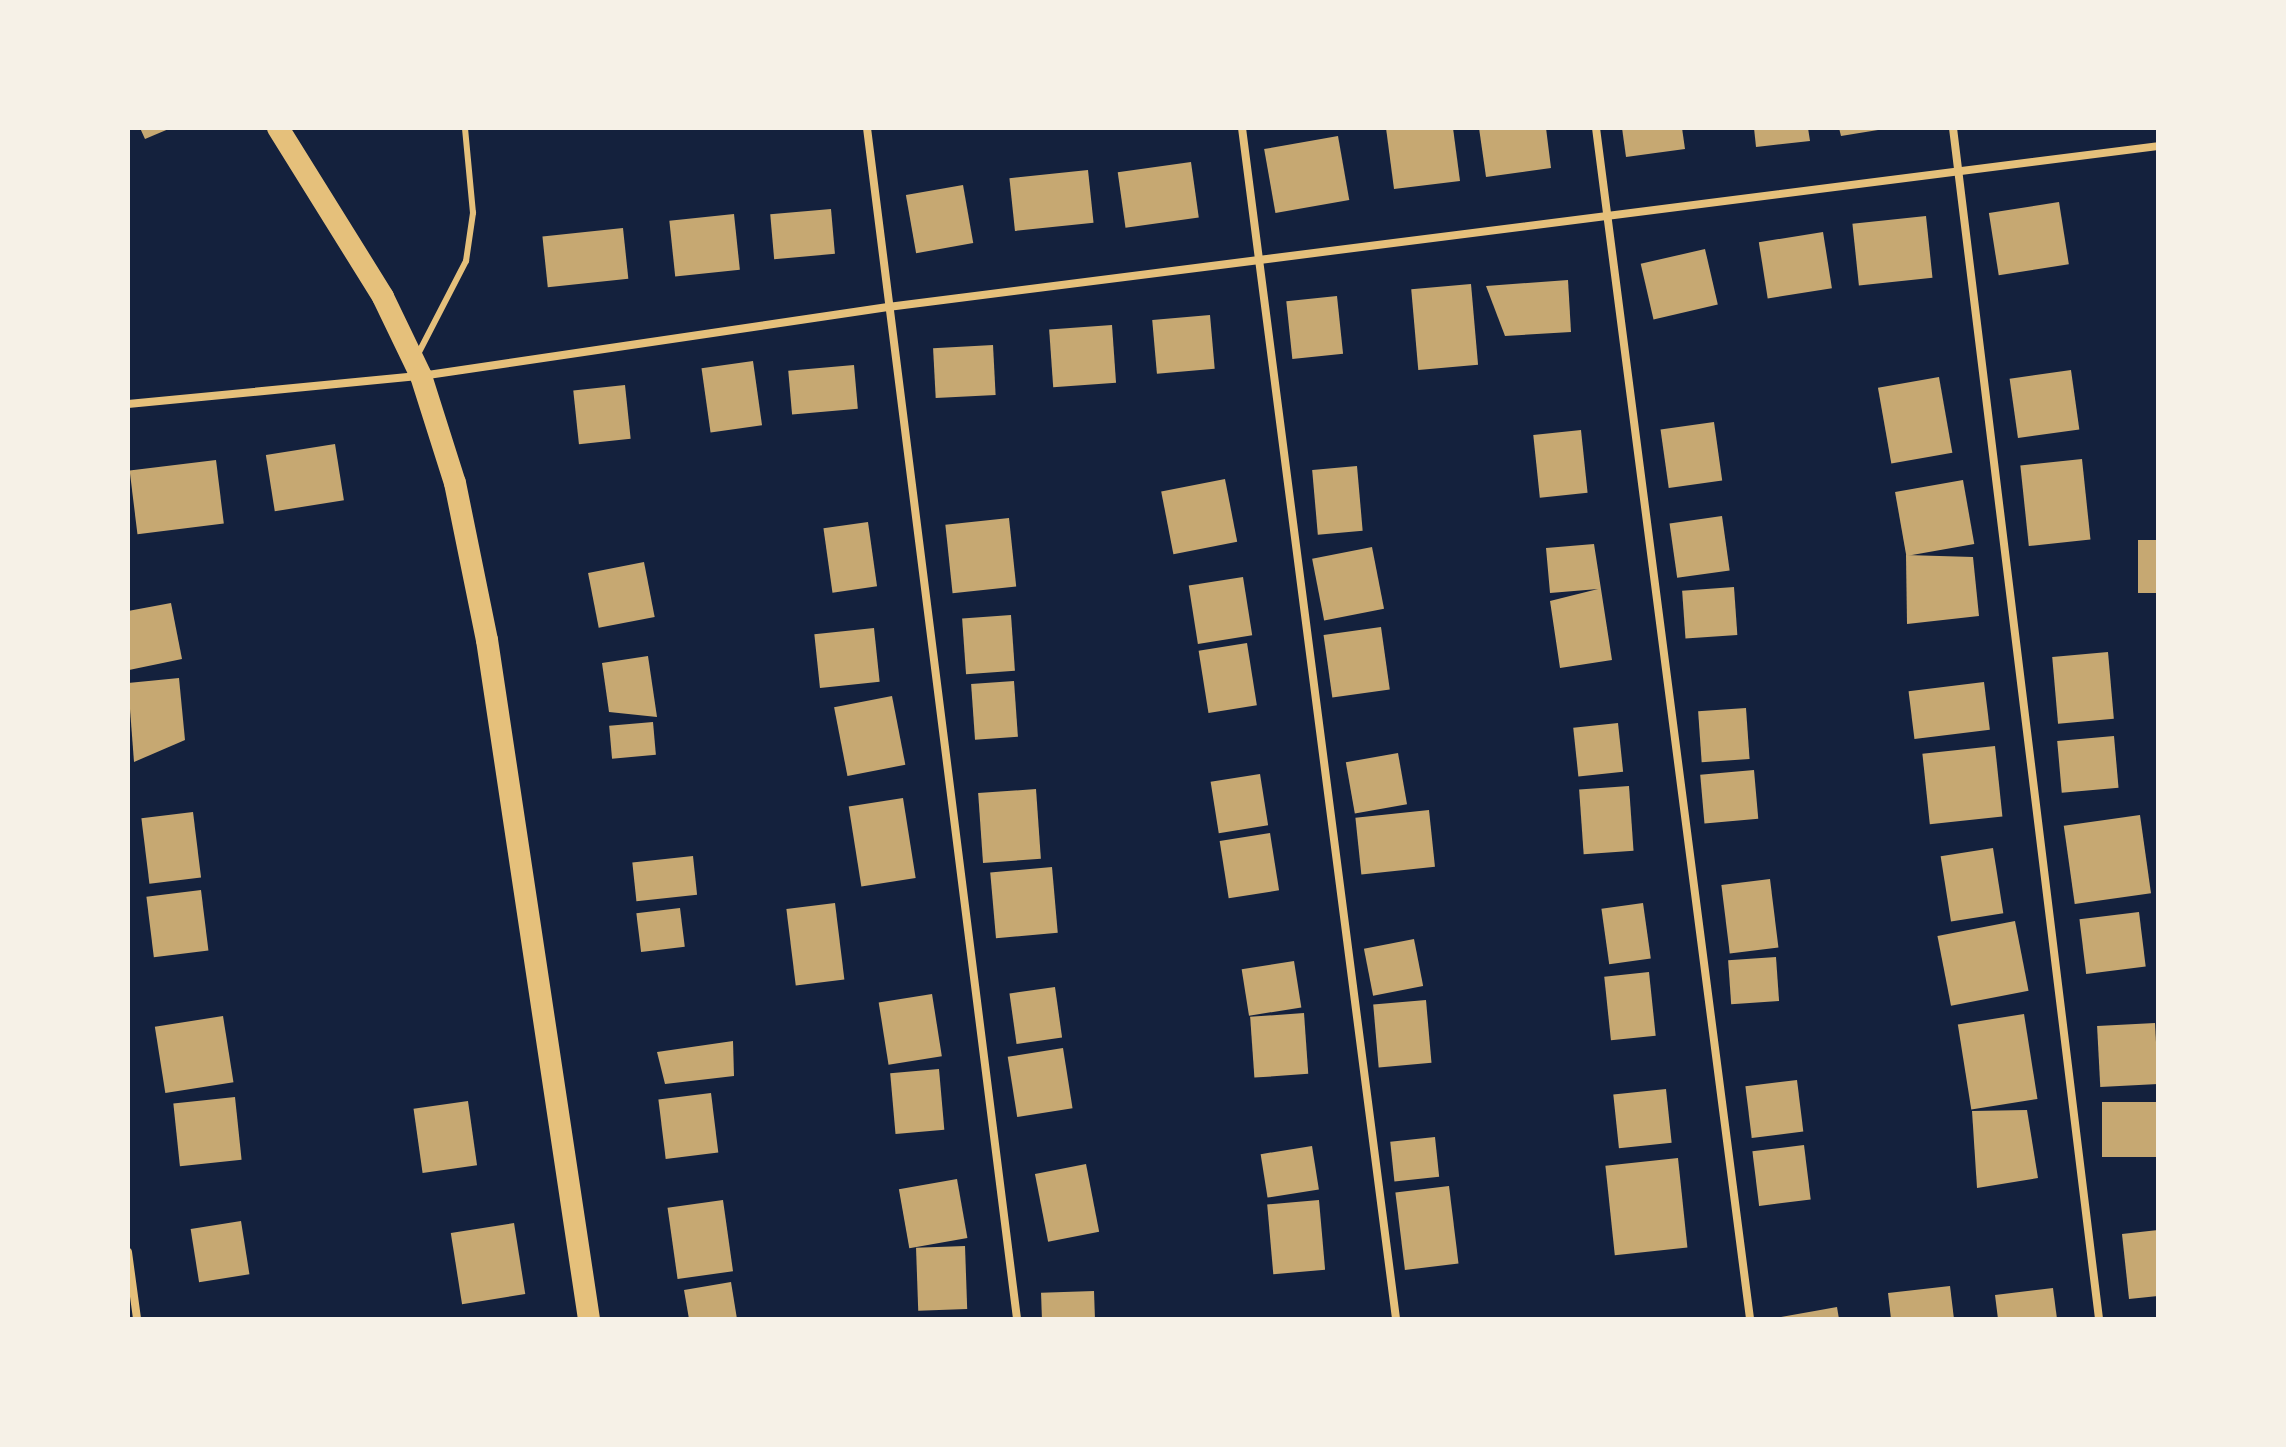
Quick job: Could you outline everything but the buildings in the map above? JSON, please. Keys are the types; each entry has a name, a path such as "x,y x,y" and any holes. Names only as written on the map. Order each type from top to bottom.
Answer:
{"highway":[{"path":"278,128 418,369 455,483 487,640 589,1319"}],"street":[{"path":"867,128 1017,1319"},
{"path":"1242,128 1263,262 1396,1319"},
{"path":"1596,128 1750,1319"},
{"path":"1953,128 2099,1319"},
{"path":"128,404 2158,146"},
{"path":"128,1252 137,1319"}],"lane":[{"path":"418,369 466,261 473,213 465,128"}]}
